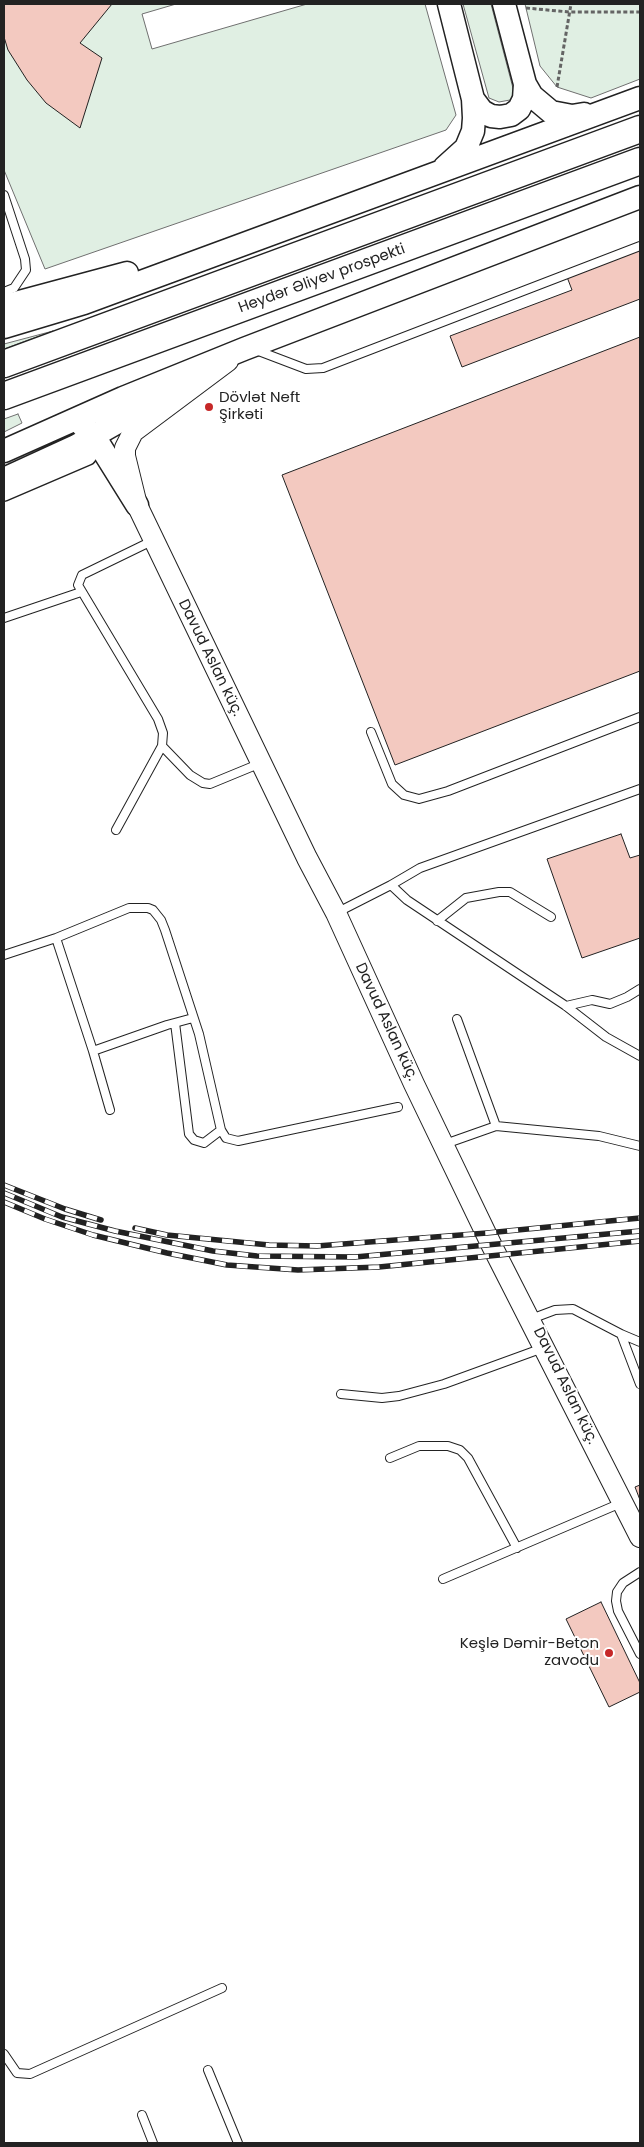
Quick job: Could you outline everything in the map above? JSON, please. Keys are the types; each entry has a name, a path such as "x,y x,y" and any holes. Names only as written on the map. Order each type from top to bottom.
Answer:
{"highway":[{"name":"Heydər Əliyev prospekti","path":"4,364 640,129"},
{"name":"Heydər Əliyev prospekti","path":"4,396 640,161"}],"main road":[{"path":"438,172 458,157 470,140 474,118 473,98 449,4"},
{"path":"473,98 482,111 491,116 500,117 511,115 520,109 524,99 524,84 504,4"},
{"path":"524,84 532,96 551,112 572,116 602,112"},
{"path":"4,327 84,303 640,98"},
{"path":"4,451 40,434 247,348 640,197"},
{"path":"4,306 249,241"},
{"path":"4,478 54,457 94,436 247,348"},
{"path":"40,434 69,425 79,424 94,436 137,505"}],"street":[{"name":"Davud Aslan küç.","path":"247,348 133,432 125,448 125,456 137,505 261,763 336,913 414,1084 445,1144 492,1246 531,1319 640,1537"},
{"path":"4,493 88,457 94,449 94,436"}],"lane":[{"path":"4,195 25,259 26,270 14,288 4,292"},
{"path":"247,348 306,369 323,368 640,246"},
{"path":"116,830 162,746 163,733 158,719 80,592 78,585 82,575 154,540"},
{"path":"4,618 80,592"},
{"path":"371,732 392,784 404,795 418,799 448,791 640,717"},
{"path":"162,746 190,774 203,783 210,784 261,763"},
{"path":"336,913 420,868 640,789"},
{"path":"390,885 407,900 566,1006 606,1036 640,1056"},
{"path":"437,920 466,898 499,892 510,892 552,917"},
{"path":"4,955 56,938 128,908 142,907 153,910 161,920 193,1018 221,1130 226,1138 238,1141 398,1107"},
{"path":"56,938 110,1110"},
{"path":"566,1006 592,1000 610,1004 628,997 640,989"},
{"path":"93,1051 193,1018"},
{"path":"457,1019 496,1126"},
{"path":"176,1024 189,1134 194,1140 204,1143 221,1130"},
{"path":"445,1144 496,1126 599,1136 640,1146"},
{"path":"531,1319 555,1310 573,1309 640,1342"},
{"path":"621,1334 640,1384"},
{"path":"341,1394 382,1398 399,1396 444,1384 545,1348"},
{"path":"390,1458 419,1446 448,1446 460,1450 468,1458 517,1548"},
{"path":"442,1579 623,1502"},
{"path":"640,1572 623,1583 617,1592 616,1601 618,1612 640,1654"},
{"path":"4,2054 17,2073 30,2074 222,1988"},
{"path":"208,2070 238,2143"},
{"path":"142,2115 153,2143"}],"path":[{"path":"557,87 570,4"},
{"path":"526,8 569,12 640,12"}],"green space":[{"path":"4,4 176,4 142,14 152,49 307,4 425,4 456,115 446,130 45,269 4,170"},
{"path":"463,4 491,4 514,92 510,100 499,102 489,98"},
{"path":"525,4 640,4 640,79 591,98 557,87 540,66"},
{"path":"53,331 4,349 4,344"},
{"path":"18,414 22,423 4,432 4,419"}],"building":[{"path":"4,4 112,4 80,43 102,58 80,128 46,103 27,80 8,50 4,37"},
{"path":"640,249 640,299 462,367 450,336 572,290 567,277"},
{"path":"640,337 640,671 395,765 282,475"},
{"path":"621,834 630,858 640,855 640,938 582,958 547,859"},
{"path":"640,1485 640,1500 635,1487"},
{"path":"601,1602 640,1683 640,1692 609,1707 566,1619"}],"railway":[{"path":"4,1185 65,1209 101,1220"},
{"path":"4,1193 62,1217 115,1231 213,1251 257,1256 355,1257 640,1231"},
{"path":"4,1202 45,1219 93,1235 167,1253 227,1265 298,1270 379,1267 640,1241"},
{"path":"135,1228 167,1235 269,1245 317,1246 487,1233 640,1218"}],"place":[{"name":"Dövlət Neft Şirkəti","path":"209,407"},
{"name":"Keşlə Dəmir-Beton zavodu","path":"609,1653"}]}
